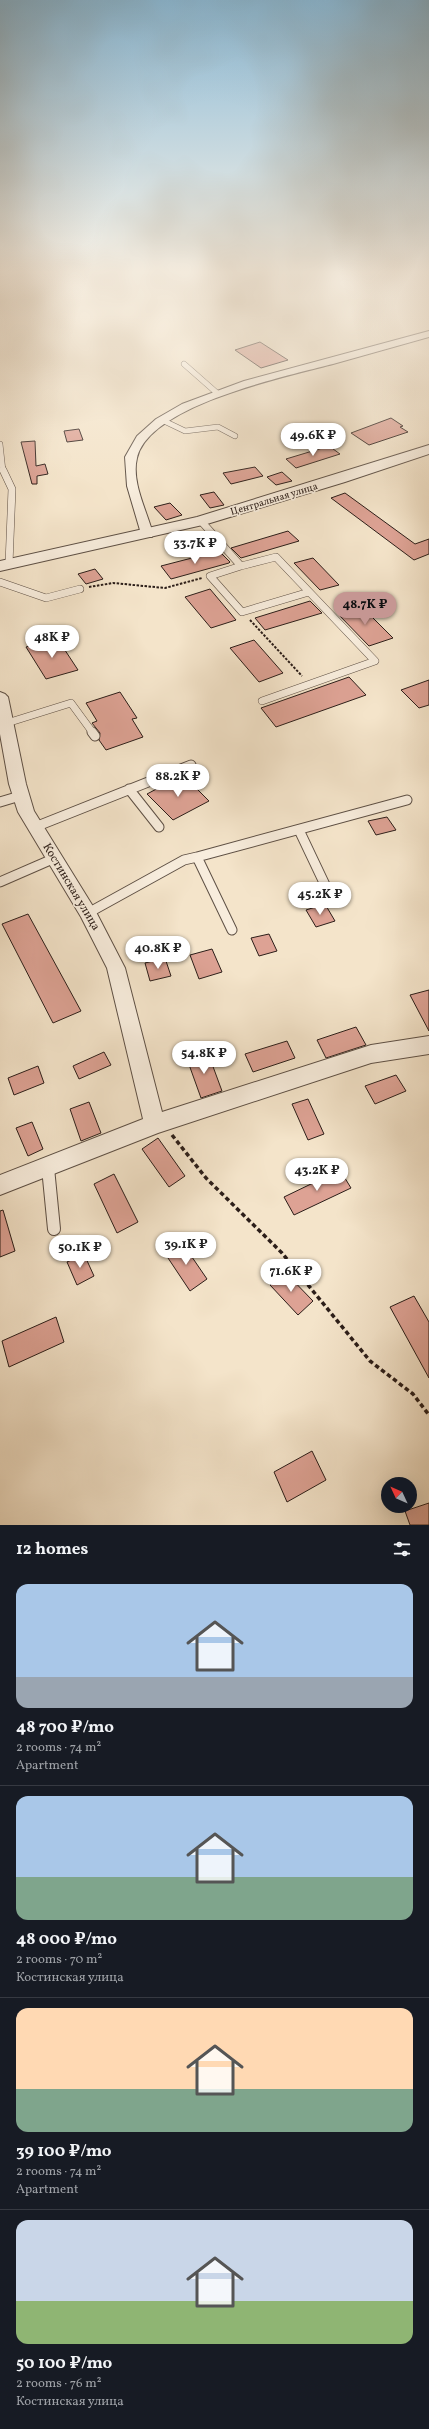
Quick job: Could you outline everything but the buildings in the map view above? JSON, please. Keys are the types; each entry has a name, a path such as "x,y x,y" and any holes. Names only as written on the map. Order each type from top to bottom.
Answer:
{"street":[{"path":"147,534 130,473 131,456 137,443 145,434 162,420 217,393 400,342"},
{"name":"Центральная улица","path":"4,565 201,521 340,479 429,449"},
{"name":"Костинская улица","path":"0,697 7,723 20,796 35,827 88,913 116,968 159,1123"},
{"path":"0,1185 48,1168 159,1123 371,1054 429,1045"}],"lane":[{"path":"184,364 217,393"},
{"path":"162,420 185,431 218,427 235,436"},
{"path":"0,444 1,470 12,489 4,565"},
{"path":"201,521 241,566"},
{"path":"262,701 375,661 309,592 276,558 241,566 210,576 242,612 309,592"},
{"path":"0,582 46,598 80,589"},
{"path":"7,723 71,703 95,736"},
{"path":"35,827 191,765"},
{"path":"129,789 159,827"},
{"path":"1,800 20,796"},
{"path":"88,913 184,860 407,800"},
{"path":"299,830 327,889"},
{"path":"197,857 232,930"},
{"path":"0,882 55,858"},
{"path":"48,1168 54,1229"}],"path":[{"path":"80,589 112,583 165,588 210,576"},
{"path":"242,612 309,684"},
{"path":"159,1123 206,1178 282,1253 370,1362 413,1394 429,1415"}]}
